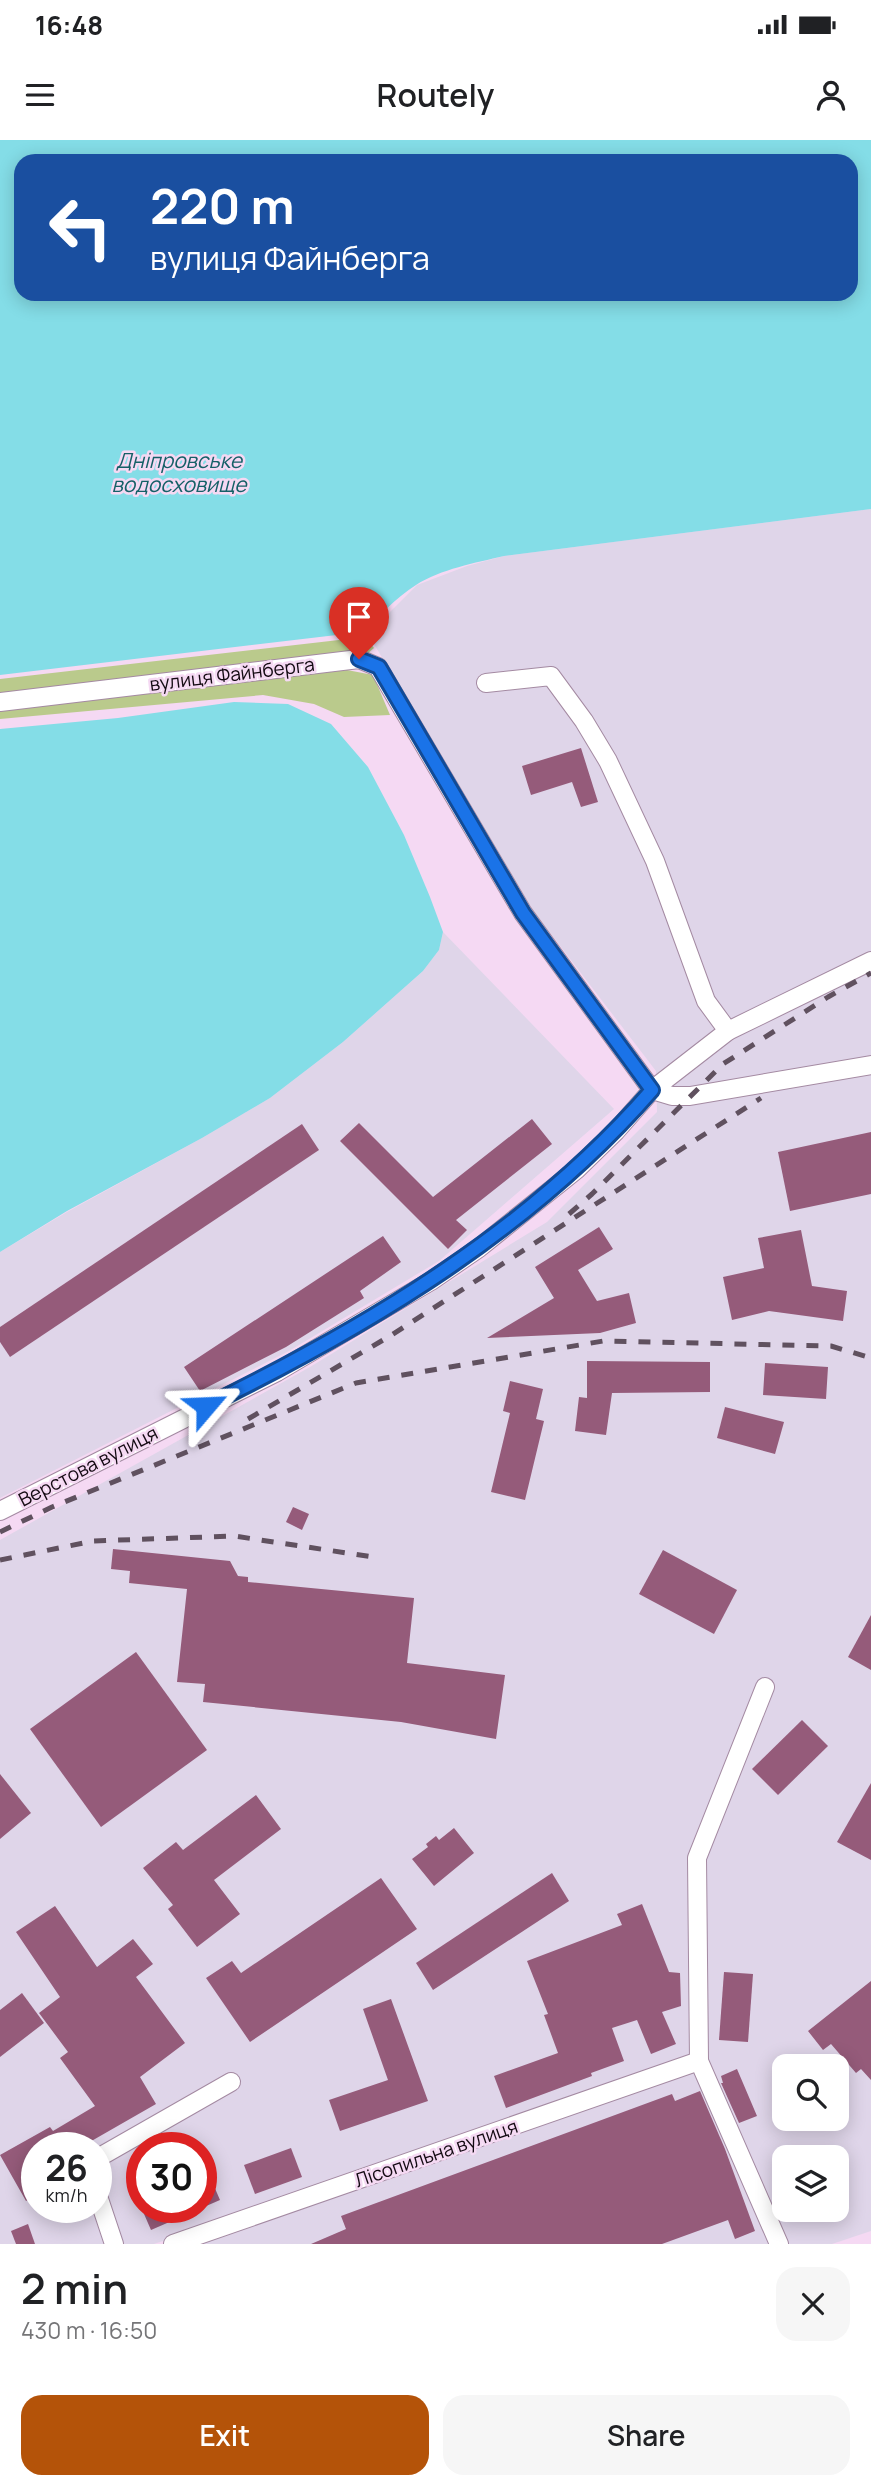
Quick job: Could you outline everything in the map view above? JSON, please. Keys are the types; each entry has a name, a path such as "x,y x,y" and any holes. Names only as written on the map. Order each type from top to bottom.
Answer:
{"street":[{"name":"вулиця Файнберга","path":"0,702 359,659 379,667 523,913 652,1090"},
{"path":"486,683 551,676 584,721 608,761 655,861 706,1001 728,1031"},
{"name":"Верстова вулиця","path":"0,1511 277,1371 431,1281 479,1248 576,1170 616,1131 652,1090 728,1031 871,961"},
{"path":"652,1090 672,1096 690,1096 871,1065"},
{"path":"765,1687 697,1858 699,2061 779,2244"},
{"name":"Лісопильна вулиця","path":"173,2244 699,2061"},
{"path":"112,2150 231,2082"},
{"path":"107,2223 114,2244"}],"shaded area":[{"path":"871,509 871,2231 832,2244 165,2244 163,2241 154,2244 0,2244 0,1540 310,1367 547,1222 657,1112 656,1071 534,912 368,634 417,585 467,566 504,556"},
{"path":"443,932 614,1109 439,1261 289,1351 0,1498 0,1252 270,1098 343,1042 423,971 439,950"}],"green space":[{"path":"365,637 374,648 367,654 0,701 0,679"},
{"path":"347,670 373,675 390,715 344,717 314,704 263,695 0,719 0,708"}],"water":[{"name":"Дніпровське водосховище","path":"0,140 871,140 871,509 482,561 426,579 395,601 362,632 0,675"},
{"path":"234,702 288,704 331,724 368,767 404,835 430,897 443,932 439,950 423,971 343,1042 270,1098 67,1211 0,1252 0,729 118,718"}],"building":[{"path":"581,748 598,802 581,807 572,782 531,795 522,766"},
{"path":"532,1119 552,1144 456,1220 467,1230 448,1249 340,1141 359,1123 433,1197"},
{"path":"302,1124 319,1150 10,1357 0,1342 0,1327"},
{"path":"871,1132 871,1194 790,1211 778,1152"},
{"path":"599,1227 613,1249 578,1270 597,1301 629,1293 636,1323 600,1333 487,1338 554,1298 535,1267"},
{"path":"801,1230 812,1286 847,1291 843,1321 769,1311 732,1320 723,1277 764,1268 758,1238"},
{"path":"383,1236 401,1262 360,1291 364,1298 286,1347 200,1391 184,1367"},
{"path":"587,1361 710,1362 710,1392 612,1393 606,1435 575,1431 579,1397 587,1398"},
{"path":"765,1363 828,1367 826,1399 763,1395"},
{"path":"510,1381 543,1389 536,1419 544,1421 525,1500 491,1492 510,1413 503,1411"},
{"path":"725,1407 784,1422 775,1454 717,1438"},
{"path":"293,1507 309,1514 302,1530 286,1522"},
{"path":"113,1549 230,1561 238,1576 248,1577 248,1582 414,1598 407,1663 505,1675 496,1739 401,1722 203,1702 205,1684 177,1682 187,1589 129,1583 130,1571 111,1569"},
{"path":"663,1550 737,1590 714,1634 639,1594"},
{"path":"871,1615 871,1670 848,1657"},
{"path":"136,1652 207,1750 101,1827 30,1729"},
{"path":"802,1720 828,1746 778,1795 752,1769"},
{"path":"0,1774 31,1813 0,1839"},
{"path":"871,1783 871,1860 837,1842"},
{"path":"256,1795 281,1829 214,1880 240,1914 197,1947 168,1909 173,1905 143,1868 176,1842 183,1850"},
{"path":"454,1828 474,1853 434,1886 412,1859 428,1847 426,1844 436,1836 439,1840"},
{"path":"552,1873 569,1901 433,1990 416,1963"},
{"path":"381,1878 417,1929 250,2042 206,1978 232,1961 241,1973"},
{"path":"642,1904 669,1972 680,1973 681,2006 662,2012 676,2044 651,2054 637,2020 612,2028 624,2061 506,2108 494,2076 558,2053 544,2015 548,2014 527,1961 622,1925 617,1914"},
{"path":"55,1906 97,1967 133,1939 153,1964 136,1977 185,2043 140,2077 156,2104 107,2132 41,2132 50,2127 53,2131 95,2106 60,2058 68,2052 39,2013 60,1997 16,1932"},
{"path":"724,1972 753,1974 748,2042 719,2040"},
{"path":"871,1981 871,2080 861,2069 856,2073 849,2065 849,2054 840,2054 831,2044 823,2050 808,2031"},
{"path":"22,1993 44,2023 0,2057 0,2010"},
{"path":"391,1999 428,2101 340,2131 329,2100 388,2080 363,2009"},
{"path":"737,2069 757,2116 739,2123 721,2083 721,2076"},
{"path":"700,2091 755,2231 735,2239 728,2220 662,2244 311,2244 346,2229 341,2216 672,2094 675,2101"},
{"path":"21,2143 21,2192 0,2155"},
{"path":"291,2148 302,2177 255,2194 244,2165"},
{"path":"148,2223 167,2223 151,2230"},
{"path":"28,2224 35,2244 16,2244 11,2231"}],"railway":[{"path":"569,1214 723,1064 871,973"},
{"path":"248,1419 390,1336 761,1098"},
{"path":"0,1532 52,1507 356,1383 603,1341 831,1346 871,1358"},
{"path":"0,1560 93,1541 234,1536 380,1558"}],"route":[{"path":"206,1406 277,1371 380,1313 479,1248 576,1170 616,1131 652,1090 523,913 379,667 359,659"}]}
